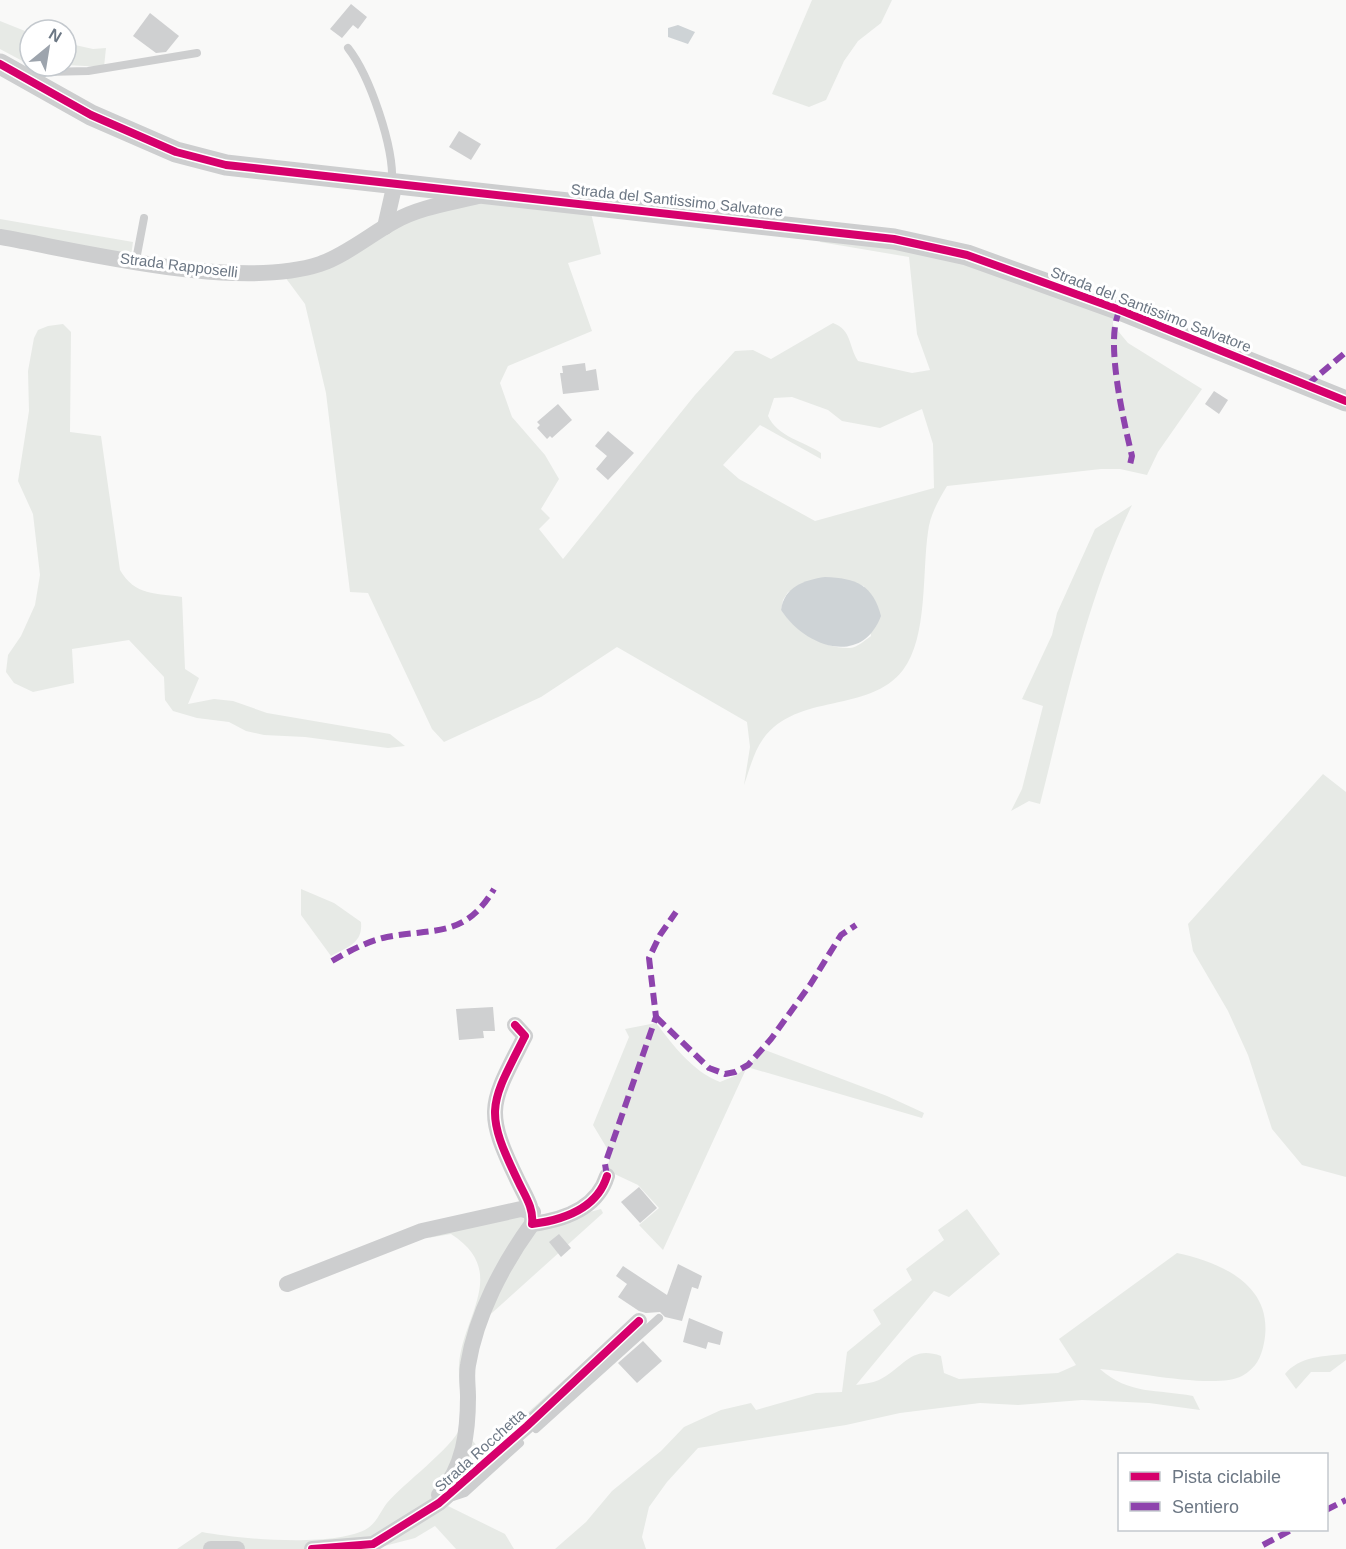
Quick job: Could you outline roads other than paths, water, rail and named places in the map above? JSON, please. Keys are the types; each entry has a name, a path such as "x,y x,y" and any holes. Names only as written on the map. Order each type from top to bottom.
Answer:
{"street":[{"name":"Strada del Santissimo Salvatore","path":"0,64 91,115 176,152 226,165 669,212 894,239 967,255 1120,310 1346,401"},
{"path":"385,227 394,183"},
{"name":"Strada Rapposelli","path":"0,237 136,261 212,271 255,273 294,270 322,264 385,227 422,210 487,194"},
{"path":"515,1025 525,1036 498,1089 493,1116 501,1146 532,1218"},
{"path":"287,1284 422,1231 521,1209 532,1218 553,1221 578,1212 600,1192 607,1176"},
{"path":"421,1513 449,1485 462,1455 468,1422 468,1365 480,1322 509,1256 532,1218"},
{"name":"Strada Rocchetta","path":"312,1549 373,1544 439,1503 527,1426 639,1321"},
{"path":"212,1549 218,1547 237,1549"}],"lane":[{"path":"348,48 361,64 376,100 394,183"},
{"path":"33,82 45,72 88,71 197,53"},
{"path":"136,261 144,218"},
{"path":"439,1503 465,1493 659,1318"}]}
